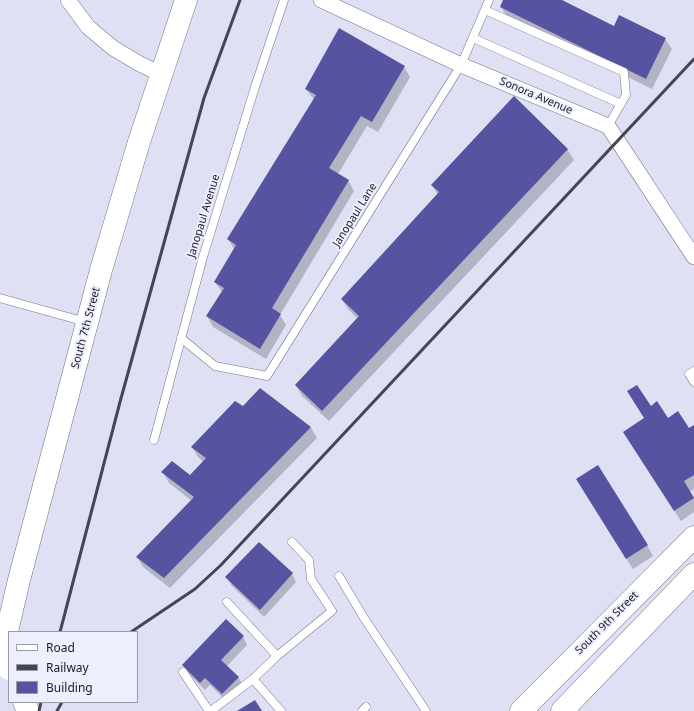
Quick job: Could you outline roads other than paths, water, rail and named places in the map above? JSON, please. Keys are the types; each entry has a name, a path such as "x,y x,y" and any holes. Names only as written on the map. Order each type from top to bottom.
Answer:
{"main road":[{"name":"South 7th Street","path":"0,661 19,580 87,322 137,150 186,0"},
{"name":"South 9th Street","path":"521,711 694,537"},
{"path":"562,711 694,574"},
{"path":"0,649 8,667"}],"street":[{"path":"68,0 88,27 113,48 140,64 161,74"},
{"name":"Sonora Avenue","path":"321,0 461,65 608,126"},
{"path":"608,126 694,258"}],"lane":[{"name":"Janopaul Avenue","path":"154,440 203,257 255,86 284,0"},
{"name":"Janopaul Lane","path":"181,338 215,366 267,376 461,65 489,0"},
{"path":"485,10 624,72 626,95 608,126"},
{"path":"473,38 621,104"},
{"path":"0,298 87,322"},
{"path":"694,370 689,374 694,382"},
{"path":"183,672 210,711 253,679 277,656 332,611 311,579 309,560 292,542"},
{"path":"339,576 364,618 426,711"},
{"path":"227,602 277,656"},
{"path":"253,679 281,711"}],"railway":[{"path":"60,631 120,402 204,98 240,0"},
{"path":"132,631 195,589 221,565 694,59"},
{"path":"39,711 41,703"},
{"path":"57,711 61,703"}]}
